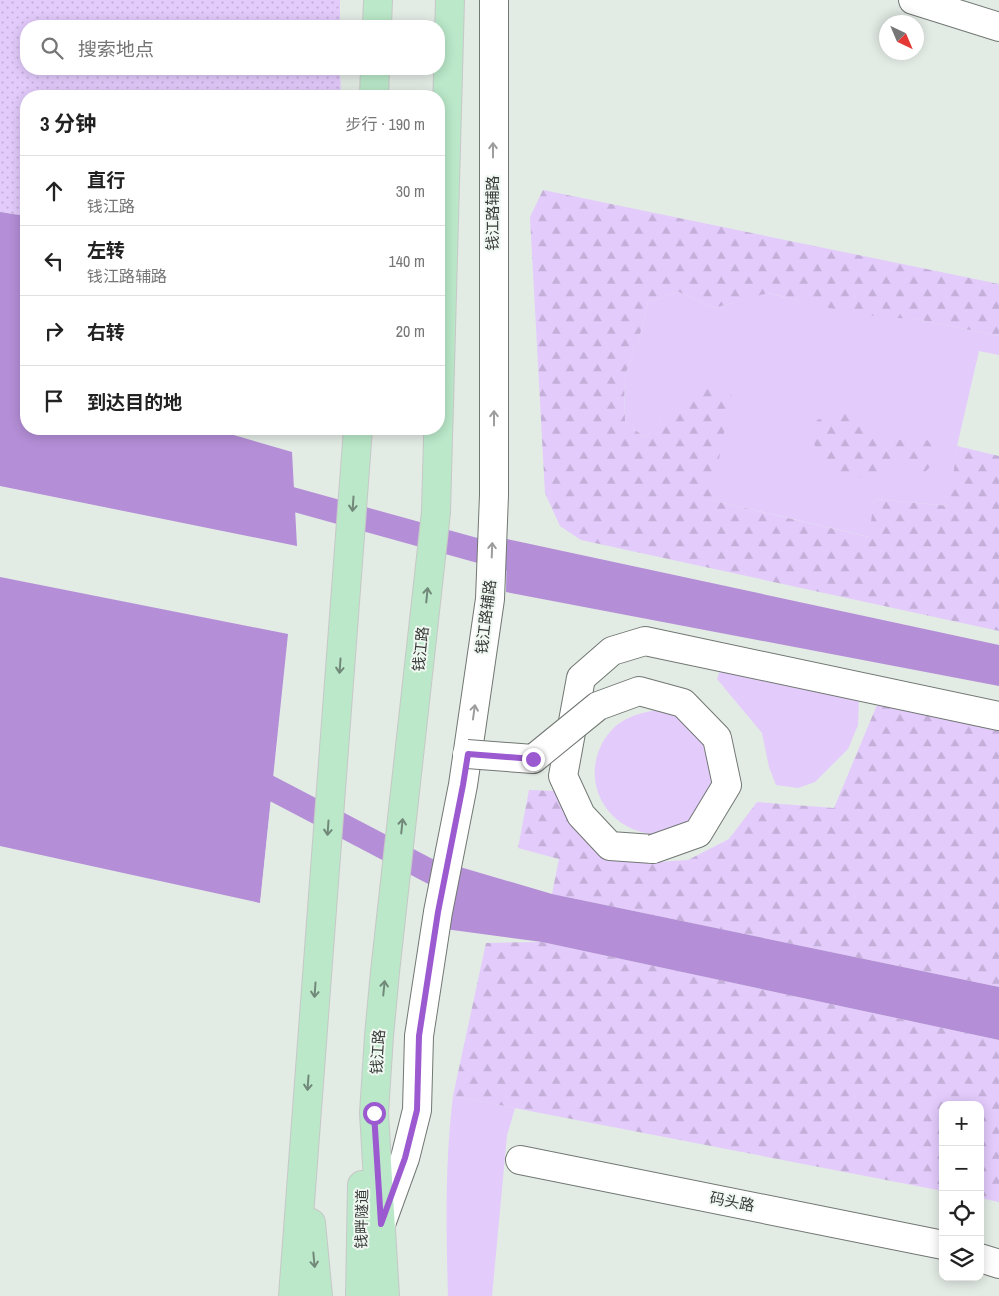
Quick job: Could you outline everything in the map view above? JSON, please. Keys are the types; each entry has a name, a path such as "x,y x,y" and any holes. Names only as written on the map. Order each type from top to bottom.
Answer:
{"main road":[{"path":"377,20 378,0"},
{"name":"钱江路","path":"445,192 450,0"},
{"path":"374,90 375,75"},
{"name":"钱江路","path":"385,1296 374,1113 379,1036 435,522 439,435"},
{"path":"292,1296 357,442"},
{"name":"钱畔隧道","path":"360,1296 363,1175 374,1113"},
{"path":"304,1142 318,1296"}],"street":[{"name":"钱江路辅路","path":"381,1224 405,1158 417,1110 419,1036 438,912 463,785 490,599 494,495 494,0"},
{"path":"913,0 999,27"},
{"path":"468,754 533,759 598,706 639,691 683,703 717,738 727,785 698,832 653,849 610,846 580,814 563,776 581,678 612,651 646,641 999,716"},
{"name":"码头路","path":"520,1160 939,1244"},
{"path":"984,1259 999,1264"}],"green space":[{"path":"0,0 340,0 340,20 20,20 20,75 340,75 341,90 20,90 20,215 0,212"},
{"path":"543,190 999,284 999,336 921,320 854,314 768,293 714,308 679,292 648,302 642,328 624,378 625,421 645,438 662,420 701,390 734,382 711,500 869,537 874,499 949,506 957,446 999,456 999,631 581,540 560,526 545,493 530,217"},
{"path":"679,292 714,308 767,293 844,311 921,320 999,336 999,355 979,351 957,446 950,506 874,499 870,537 711,500 662,420 645,438 625,421 624,378 642,328 648,302"},
{"path":"843,411 866,422 879,435 901,440 925,437 937,453 931,466 918,479 897,461 878,476 844,478 825,466 812,440 817,420"},
{"path":"721,668 859,699 858,725 848,749 815,782 798,788 776,785 769,767 762,733 717,679"},
{"path":"877,705 999,730 999,987 552,894 559,859 518,848 529,790 556,791 583,832 643,863 688,860 729,839 757,802 834,808"},
{"path":"658,710 678,714 717,758 712,799 685,827 663,834 640,832 626,826 614,817 598,793 595,779 595,763 600,748 610,732 631,717"},
{"path":"542,942 999,1040 999,1202 984,1199 984,1101 939,1101 939,1190 453,1096 486,943"},
{"path":"453,1096 515,1108 507,1135 492,1296 448,1296 447,1171"}],"shaded area":[{"path":"0,212 20,215 20,435 234,435 292,452 297,546 0,486"},
{"path":"507,539 999,645 999,686 506,592"},
{"path":"0,577 288,634 260,903 0,846"},
{"path":"460,867 552,894 999,987 999,1040 542,942 445,929"}],"pier":[{"path":"289,632 291,634 263,903 260,905"}],"waterway":[{"path":"263,491 508,559"},
{"path":"244,774 460,887"}],"route":[{"path":"374,1113 381,1224 405,1158 417,1110 419,1036 438,912 468,754 533,759"}]}
